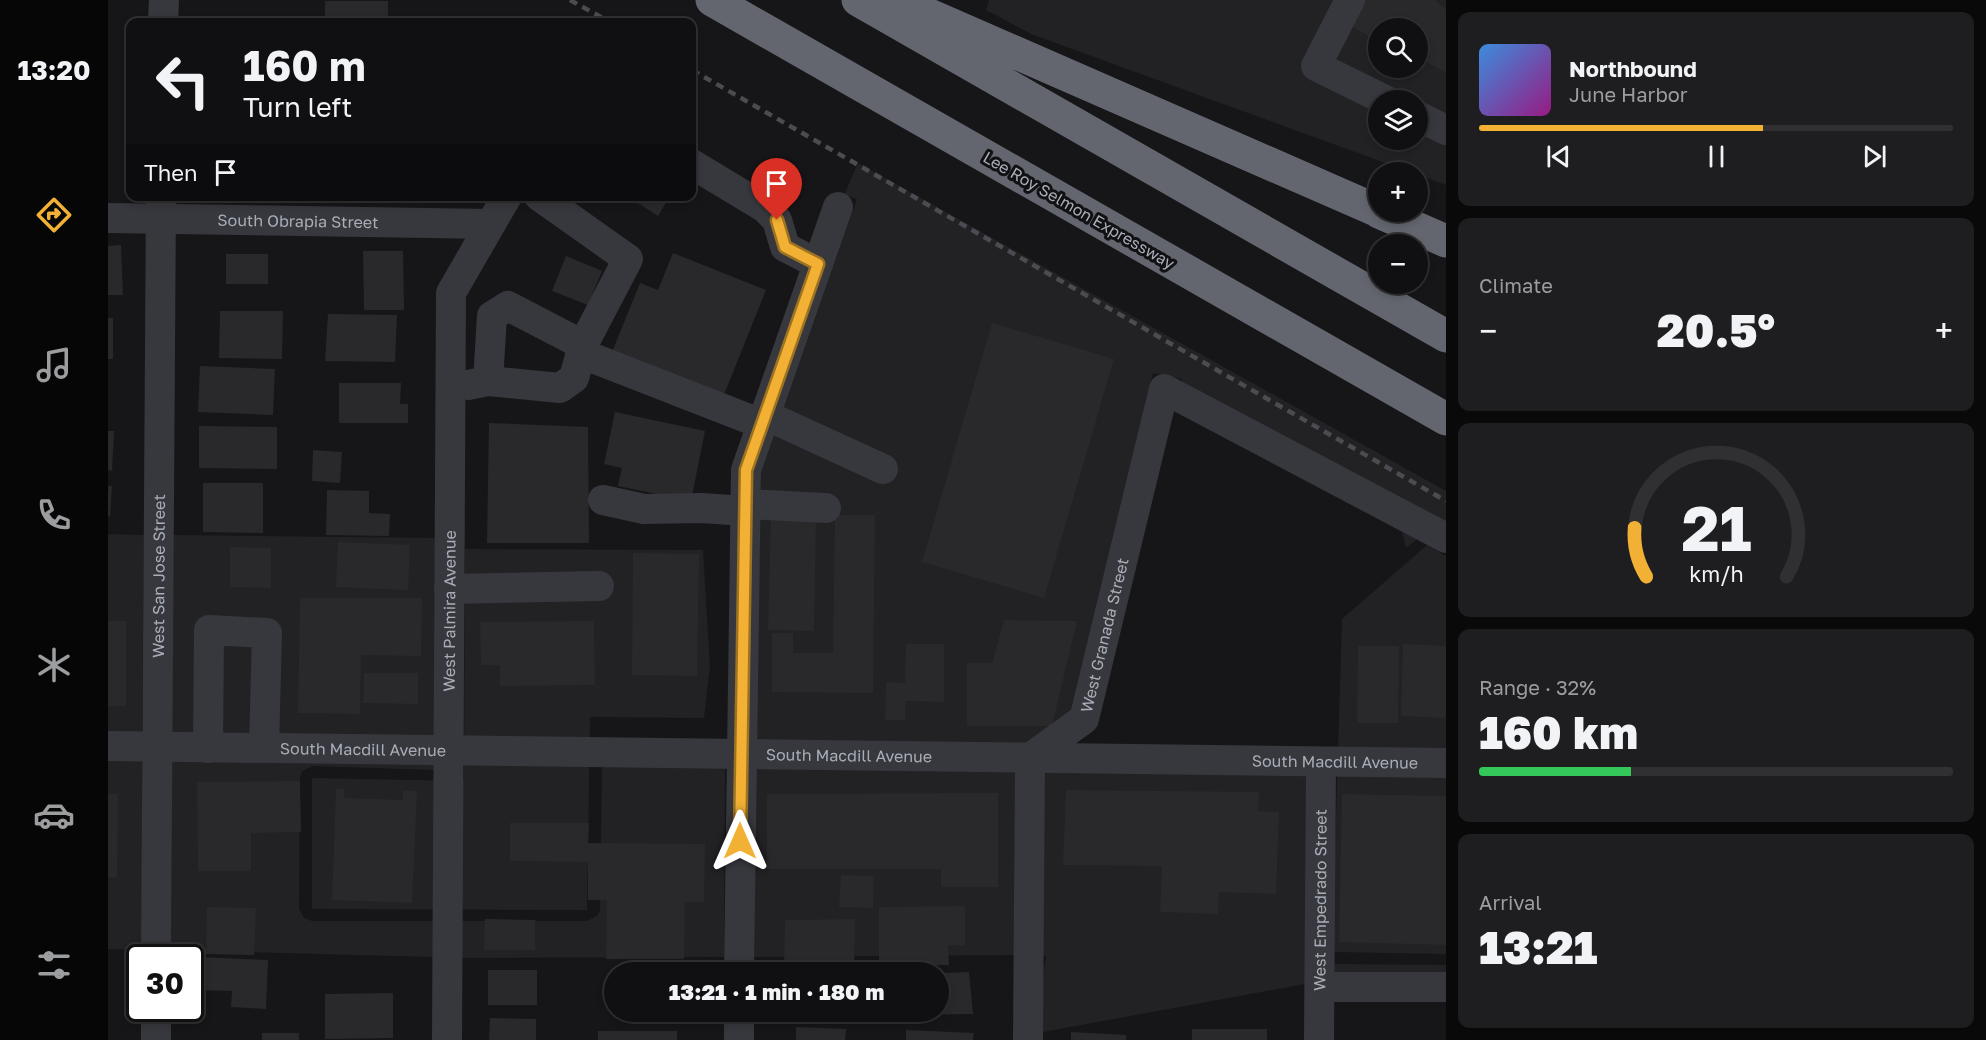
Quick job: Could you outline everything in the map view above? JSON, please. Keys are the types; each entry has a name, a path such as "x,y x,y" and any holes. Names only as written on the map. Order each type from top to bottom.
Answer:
{"highway":[{"name":"Lee Roy Selmon Expressway","path":"712,0 1446,419"},
{"path":"858,0 1446,336"},
{"path":"895,0 1368,206"},
{"path":"1404,222 1446,241"}],"street":[{"path":"164,0 164,18"},
{"path":"1350,0 1316,66 1368,92"},
{"path":"1428,121 1446,130"},
{"path":"696,167 765,208 777,220 785,247 818,264"},
{"name":"West Palmira Avenue","path":"447,1040 451,293 504,201"},
{"path":"451,389 488,381 560,388 574,378 581,349 628,259 545,201"},
{"path":"739,962 740,754 746,470 838,207"},
{"name":"South Obrapia Street","path":"108,218 161,208 490,224"},
{"name":"West San Jose Street","path":"156,944 161,208"},
{"path":"488,381 492,316 508,306 581,349 883,469"},
{"name":"West Granada Street","path":"1030,758 1084,719 1164,388 1446,538"},
{"path":"603,500 644,510 745,507 826,508"},
{"path":"449,588 599,586"},
{"path":"208,748 210,630 267,633 264,748"},
{"name":"South Macdill Avenue","path":"108,746 1446,763"},
{"path":"1028,1040 1030,758"},
{"name":"West Empedrado Street","path":"1319,1040 1320,762"},
{"path":"1320,987 1446,987"},
{"path":"156,1022 156,1040"},
{"path":"739,1022 739,1040"}],"shaded area":[{"path":"989,0 1446,0 1446,185 1428,178 1428,162 1383,162 1031,34 986,10"},
{"path":"858,163 1446,491 1446,542 1422,535 1406,548 1400,523 1175,407 1182,379 1153,373 1070,712 1025,745 755,741 761,472 857,199 844,195"},
{"path":"108,534 144,535 142,733 108,733"},
{"path":"173,535 435,538 434,738 172,734"},
{"path":"1427,545 1446,556 1446,954 1332,952 1342,619"},
{"path":"465,549 703,550 710,666 704,718 590,717 587,910 312,909 312,778 464,781"},
{"path":"108,759 142,760 142,944 126,944 126,950 108,949"},
{"path":"172,760 434,764 434,770 313,766 302,771 300,778 299,909 304,918 312,921 433,921 433,957 204,951 204,944 171,944"},
{"path":"602,766 725,767 724,957 462,958 462,921 587,921 597,916 600,910"},
{"path":"755,768 1015,771 1014,955 754,957"},
{"path":"1044,771 1306,775 1305,984 1043,1032 1043,977 1046,956 1043,955"},
{"path":"1334,964 1446,965 1446,981 1334,978"}],"building":[{"path":"1362,0 1435,0 1446,9 1446,73 1428,63 1428,18 1368,18 1368,36 1348,24"},
{"path":"325,1 388,1 388,18 325,18"},
{"path":"635,201 667,201 658,216"},
{"path":"121,245 123,295 108,295 108,246"},
{"path":"363,251 403,251 404,310 364,310"},
{"path":"673,253 766,290 721,402 610,357 640,283 658,290"},
{"path":"226,254 268,254 268,284 226,284"},
{"path":"566,256 602,271 588,305 552,291"},
{"path":"220,311 283,311 282,359 219,358"},
{"path":"328,314 397,315 395,362 325,361"},
{"path":"108,318 113,318 113,359 108,359"},
{"path":"992,323 1114,359 1044,598 922,562"},
{"path":"200,366 275,369 273,415 198,412"},
{"path":"339,383 401,383 400,404 408,404 408,423 339,423"},
{"path":"615,412 705,431 691,501 618,486 622,468 604,464"},
{"path":"489,423 588,427 589,543 487,543"},
{"path":"199,426 277,427 277,469 199,468"},
{"path":"108,431 114,431 112,471 108,470"},
{"path":"313,450 342,452 340,483 312,481"},
{"path":"203,483 263,483 263,533 203,532"},
{"path":"108,486 112,486 110,517 108,516"},
{"path":"327,490 369,491 369,513 390,514 389,536 326,535"},
{"path":"835,515 875,515 873,693 772,692 772,633 793,633 793,653 833,653"},
{"path":"771,518 816,520 814,631 768,630"},
{"path":"338,542 410,545 408,590 336,587"},
{"path":"230,547 271,548 271,588 230,587"},
{"path":"633,553 699,554 697,676 632,675"},
{"path":"300,598 422,598 421,656 361,655 360,714 298,713"},
{"path":"1004,620 1077,621 1052,726 967,726 967,663 992,663"},
{"path":"108,621 126,621 126,706 108,706"},
{"path":"594,621 595,685 500,686 500,665 481,665 480,622"},
{"path":"906,644 944,644 944,702 905,701 905,720 885,720 886,682 905,683"},
{"path":"1403,644 1446,646 1446,718 1401,716"},
{"path":"1358,646 1399,646 1398,723 1357,723"},
{"path":"364,673 418,673 418,704 363,703"},
{"path":"300,781 301,832 251,833 251,871 198,871 197,782"},
{"path":"336,789 344,789 344,798 403,800 403,791 417,791 412,903 332,900"},
{"path":"1066,790 1259,792 1258,811 1279,812 1276,894 1219,892 1218,914 1160,912 1162,866 1063,865"},
{"path":"998,793 998,887 941,887 941,869 767,869 767,794"},
{"path":"108,794 118,794 117,877 108,877"},
{"path":"1342,794 1446,796 1446,945 1339,942"},
{"path":"510,823 589,823 588,843 705,844 704,902 685,902 684,959 606,959 607,900 588,900 588,862 510,861"},
{"path":"841,875 874,876 873,908 839,907"},
{"path":"965,906 965,945 948,945 949,962 879,962 879,907"},
{"path":"207,907 256,908 254,955 206,954"},
{"path":"485,919 535,920 535,950 484,950"},
{"path":"855,919 854,962 784,962 785,920"},
{"path":"204,957 268,960 266,1009 231,1007 232,991 204,990"},
{"path":"488,970 537,970 537,1005 488,1005"},
{"path":"969,972 973,1014 949,1014 949,973"},
{"path":"393,993 393,1038 325,1039 325,994"},
{"path":"490,1018 536,1019 536,1040 489,1040"},
{"path":"796,1027 846,1029 845,1040 796,1040"},
{"path":"1192,1029 1267,1029 1267,1040 1192,1040"},
{"path":"906,1030 974,1033 973,1040 906,1040"},
{"path":"598,1031 677,1031 677,1040 598,1040"},
{"path":"1071,1032 1126,1035 1126,1040 1071,1040"},
{"path":"262,1033 299,1033 299,1040 262,1040"}],"railway":[{"path":"570,0 603,18"},
{"path":"696,72 1446,501"}],"route":[{"path":"740,841 746,470 818,264 785,247 777,220"}]}
